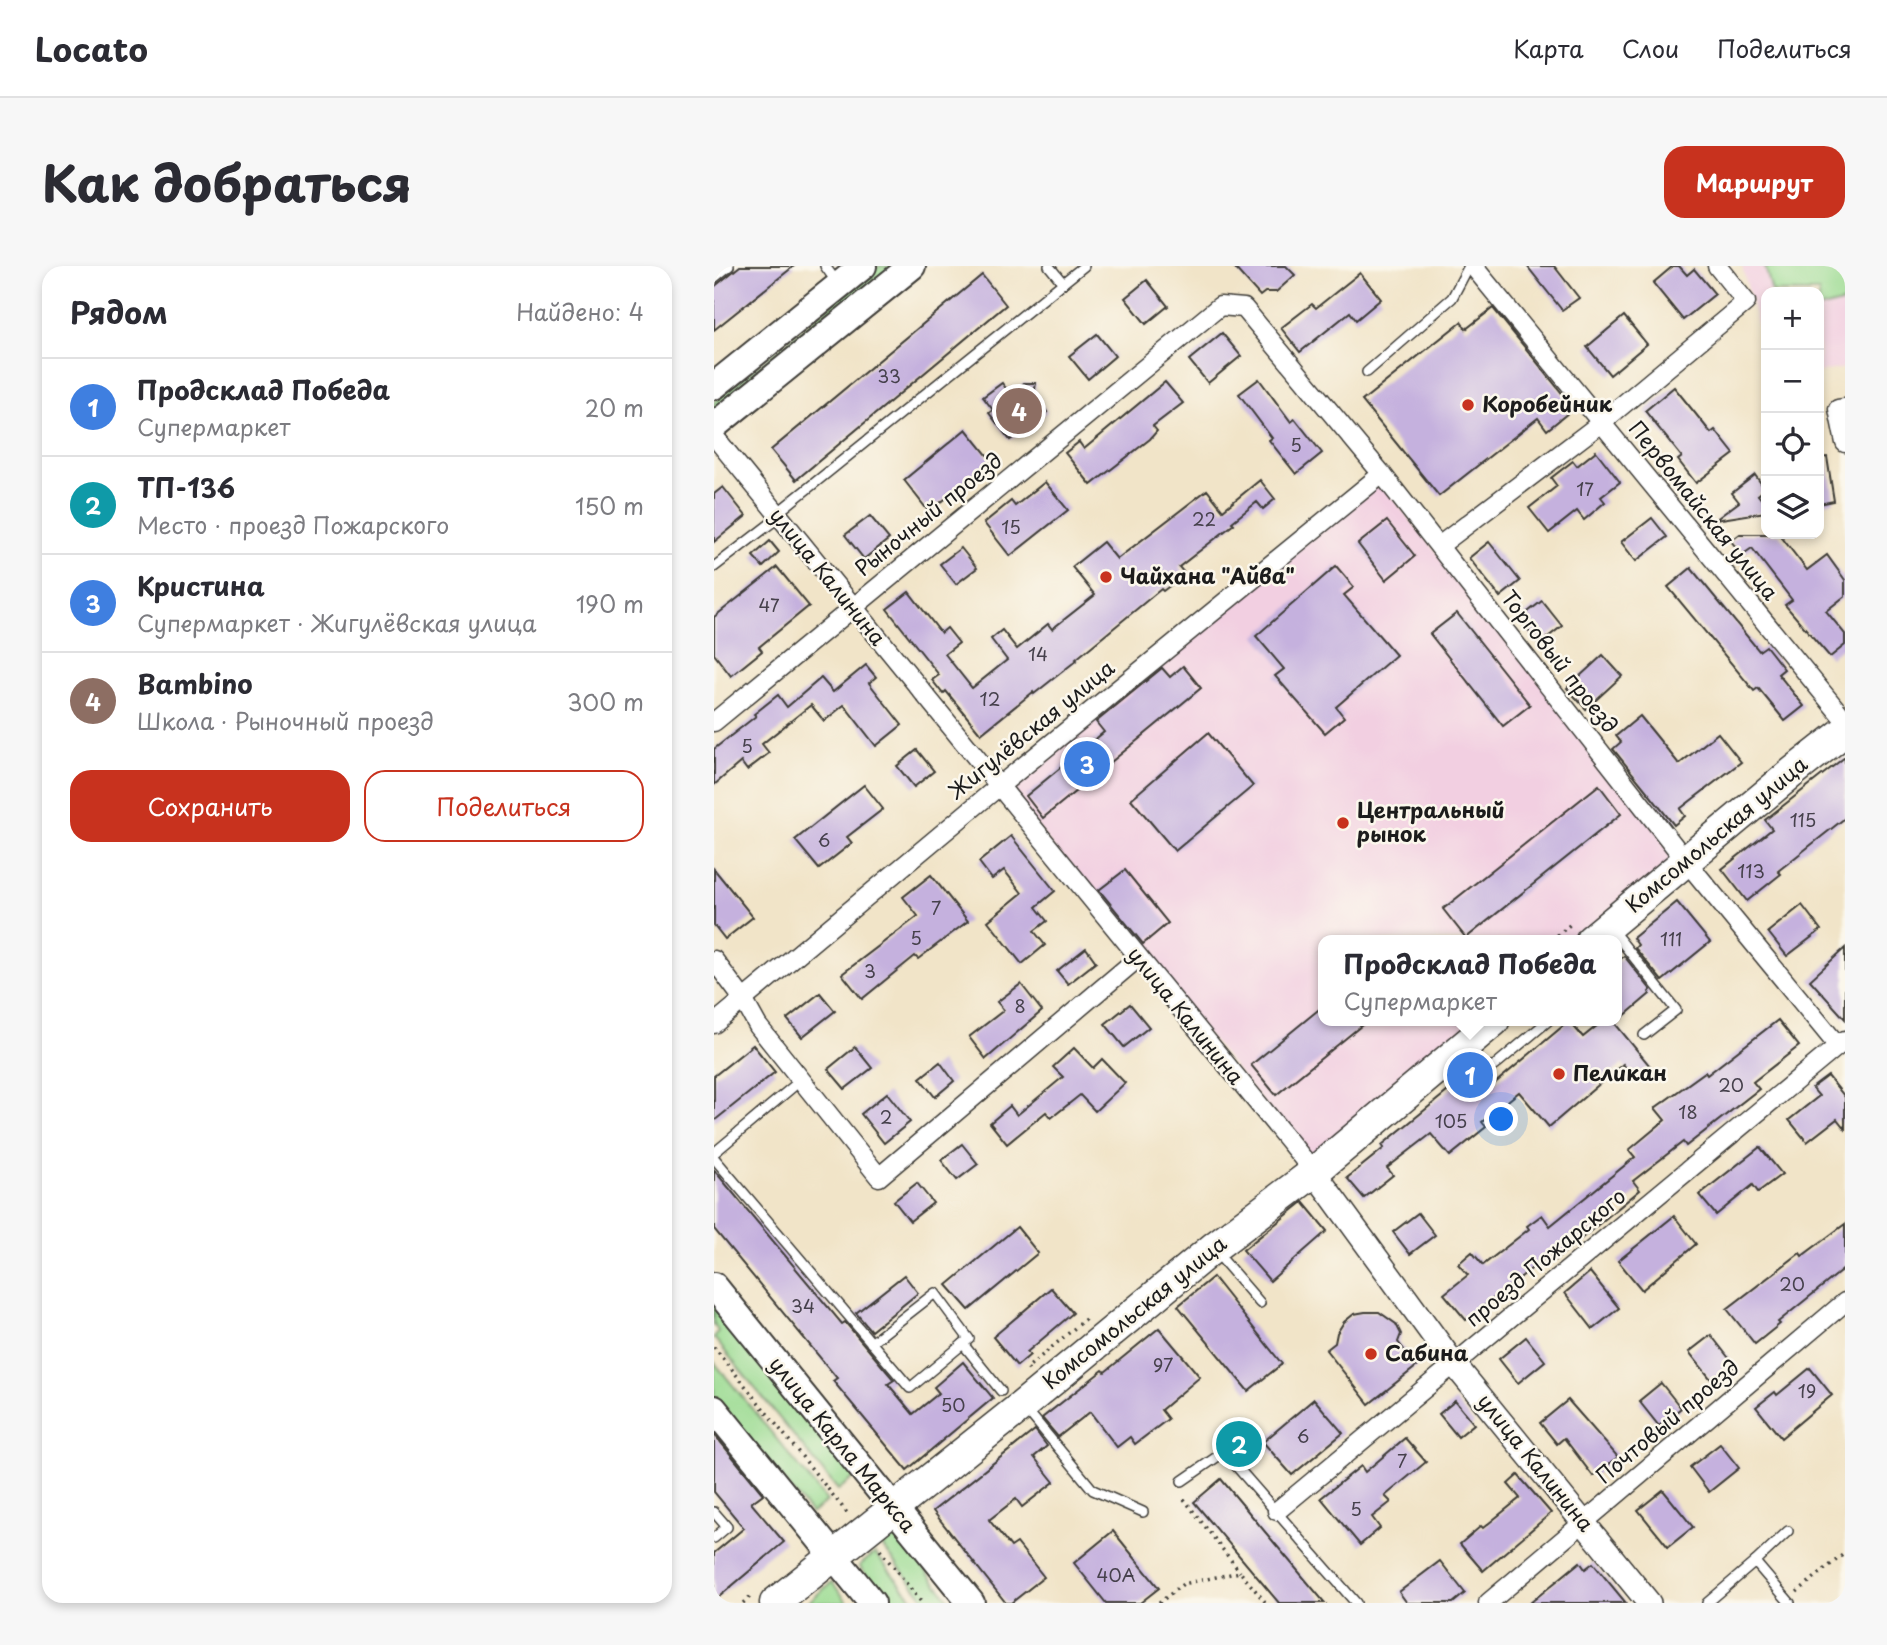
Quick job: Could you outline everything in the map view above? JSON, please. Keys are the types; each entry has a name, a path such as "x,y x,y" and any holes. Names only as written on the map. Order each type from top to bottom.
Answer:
{"main road":[{"path":"714,386 832,276 863,266"},
{"path":"714,426 912,266"},
{"name":"Комсомольская улица","path":"1600,933 1845,731"},
{"name":"Комсомольская улица","path":"775,1603 893,1507 1012,1398 1314,1172 1488,1026"},
{"name":"улица Карла Маркса","path":"714,1286 971,1603"},
{"path":"714,1409 872,1603"}],"street":[{"name":"Первомайская улица","path":"1471,266 1845,720"},
{"path":"1439,545 1601,422 1746,302 1717,266"},
{"name":"Рыночный проезд","path":"714,722 1220,306 1244,308"},
{"name":"Торговый проезд","path":"1244,308 1439,545 1686,861 1841,1043"},
{"path":"1845,408 1839,409 1845,443"},
{"name":"улица Калинина","path":"714,436 1314,1172 1454,1364 1649,1603"},
{"name":"Жигулёвская улица","path":"714,1024 998,787 1382,474"},
{"path":"714,960 743,999 758,1026 878,1177 1138,958"},
{"name":"проезд Пожарского","path":"1277,1511 1841,1043"},
{"name":"Почтовый проезд","path":"1488,1603 1845,1302"}],"lane":[{"path":"714,278 729,266"},
{"path":"1049,266 1063,283"},
{"path":"714,567 1084,266"},
{"path":"1367,372 1452,298 1471,266"},
{"path":"1622,955 1676,1010 1644,1035"},
{"path":"1464,1046 1479,1066 1494,1066 1542,1026"},
{"path":"801,1080 714,1156 871,1343 910,1388 969,1339 935,1293 871,1343"},
{"path":"1213,1248 1260,1303"},
{"path":"963,1344 1086,1486 1143,1512"},
{"path":"1182,1481 1224,1452 1356,1603"},
{"path":"714,1512 727,1527 714,1538"},
{"path":"1707,1603 1788,1531"},
{"path":"1755,1562 1788,1602"}],"path":[{"path":"714,1347 848,1514"},
{"path":"1184,1499 1266,1603"},
{"path":"874,1543 922,1603"},
{"path":"1788,1602 1845,1553"},
{"path":"1159,1603 1183,1584 1240,1572"}],"shaded area":[{"path":"1742,266 1845,266 1845,368 1824,371 1824,287 1761,287 1761,338"},
{"name":"Центральный рынок","path":"1380,482 1680,858 1588,935 1318,935 1318,1026 1479,1026 1314,1164 1005,788"}],"green space":[{"path":"879,266 897,266 714,414 714,402"},
{"path":"1765,266 1845,266 1845,302 1824,308 1824,287 1771,287"},
{"path":"714,1304 855,1477 838,1490 714,1338 718,1331 714,1325"},
{"path":"714,1362 827,1501 811,1514 714,1395"},
{"path":"897,1535 952,1603 928,1603 882,1546"},
{"path":"875,1553 916,1603 889,1603 859,1566"},
{"path":"832,1582 848,1603 807,1603"}],"building":[{"path":"740,266 794,266 714,330 714,287"},
{"path":"1233,266 1286,266 1295,275 1276,292 1265,292 1260,296"},
{"path":"1527,266 1554,266 1579,298 1562,310"},
{"path":"1673,266 1679,266 1687,275 1694,269 1715,294 1683,320 1653,283"},
{"path":"1360,273 1381,299 1356,320 1350,312 1300,352 1281,328 1312,304 1316,308"},
{"path":"982,275 1006,305 796,480 771,450"},
{"path":"1147,280 1168,306 1146,324 1125,298"},
{"name":"Коробейник","path":"1493,308 1574,408 1547,430 1538,418 1439,496 1362,401 1461,322 1466,329"},
{"path":"1624,316 1647,344 1610,375 1587,347"},
{"path":"1222,333 1241,356 1208,383 1189,360"},
{"path":"1097,334 1115,356 1088,379 1069,356"},
{"path":"1259,379 1291,422 1295,419 1322,453 1296,474 1269,440 1272,438 1239,394"},
{"path":"1165,382 1183,403 1153,426 1157,431 1150,439 1091,485 1065,453 1079,442 1084,449"},
{"path":"1002,383 1011,395 1024,383 1036,383 1034,395 1047,412 1010,440 989,413 993,410 983,397"},
{"path":"1674,387 1711,433 1715,430 1734,454 1696,483 1678,460 1682,457 1645,411"},
{"path":"966,429 992,461 929,512 904,480"},
{"path":"1596,451 1620,482 1601,497 1605,502 1584,520 1577,511 1549,533 1529,508 1557,486 1551,478 1573,461 1577,466"},
{"path":"1824,457 1827,457 1834,501 1824,503 1824,476"},
{"path":"1755,475 1761,483 1761,492 1758,495 1761,499 1761,513 1715,520 1739,502 1732,493"},
{"path":"1260,480 1275,499 1263,509 1257,502 1232,522 1234,524 1179,567 1185,574 1163,591 1161,589 1077,660 981,734 946,691 943,694 932,680 939,675 887,609 909,592 941,633 947,628 959,643 945,654 972,688 1007,660 991,639 1002,630 1017,649 1048,624 1052,629 1095,595 1072,567 1103,542 1117,559 1207,490 1223,510"},
{"path":"1045,482 1068,510 1010,556 984,523 1011,501 1015,506"},
{"path":"723,487 746,516 714,542 714,494"},
{"path":"870,516 889,539 864,559 845,535"},
{"path":"1652,518 1667,537 1636,561 1621,542"},
{"path":"1387,521 1415,556 1386,580 1358,544"},
{"path":"1740,534 1761,534 1761,539 1783,539 1807,570 1827,555 1845,580 1845,596 1826,611 1845,634 1845,645 1830,657 1785,605 1792,600 1752,548 1742,555 1731,541"},
{"path":"770,541 779,552 763,567 753,556"},
{"path":"1489,542 1520,581 1500,597 1469,558"},
{"path":"961,548 977,568 956,584 940,564"},
{"path":"1336,566 1354,587 1344,595 1396,655 1336,707 1344,717 1325,733 1275,676 1284,669 1256,636"},
{"path":"777,567 809,606 759,647 762,651 731,676 714,654 714,617"},
{"path":"1691,568 1759,651 1766,646 1784,669 1778,674 1804,706 1785,721 1758,688 1754,691 1668,587"},
{"path":"1542,601 1562,626 1539,644 1519,619"},
{"path":"1457,613 1530,705 1503,726 1430,634"},
{"path":"1603,655 1622,676 1586,709 1567,688"},
{"path":"866,665 876,677 869,683 902,725 876,746 844,705 824,721 811,705 762,744 769,753 747,770 741,762 714,785 714,749 778,695 787,707 821,678 833,692"},
{"path":"1183,666 1201,688 1043,818 1026,796 1104,732 1096,722 1162,668 1170,677"},
{"path":"1640,716 1679,764 1718,733 1741,762 1680,809 1685,816 1674,825 1613,749 1621,742 1616,736"},
{"path":"1208,733 1253,786 1175,851 1131,799"},
{"path":"917,750 934,771 914,787 897,766"},
{"path":"1845,757 1845,818 1778,871 1781,874 1747,901 1722,869 1772,829 1765,820"},
{"path":"864,785 883,809 847,837 852,843 819,869 795,840"},
{"path":"1599,785 1621,814 1470,935 1464,935 1443,909"},
{"path":"1011,836 1055,891 1036,907 1047,921 1034,931 1045,945 1022,964 988,921 1022,893 1004,870 992,879 979,862"},
{"path":"714,869 753,917 725,939 714,925"},
{"path":"1125,870 1168,923 1143,944 1099,890"},
{"path":"931,875 968,921 918,959 915,956 862,999 842,974 918,916 903,897"},
{"path":"1677,902 1710,942 1662,981 1635,948 1638,945 1633,938"},
{"path":"1802,905 1821,930 1787,956 1768,932"},
{"path":"1086,948 1096,962 1068,984 1057,971"},
{"path":"1845,948 1845,1019 1810,980"},
{"path":"1624,956 1651,990 1650,994 1622,1018"},
{"path":"1021,984 1042,1011 986,1059 969,1037 1004,1010 997,1002"},
{"path":"820,993 835,1011 802,1037 787,1019"},
{"path":"1130,1004 1149,1027 1124,1047 1105,1024"},
{"path":"1318,1010 1318,1026 1361,1026 1276,1095 1251,1065"},
{"path":"1778,1020 1799,1046 1753,1082 1759,1089 1686,1146 1683,1142 1633,1181 1640,1190 1554,1261 1549,1255 1466,1320 1444,1294 1468,1275 1458,1264 1472,1252 1483,1265 1529,1229 1527,1226 1542,1215 1550,1226 1635,1157 1629,1150 1665,1120 1655,1108 1705,1072 1707,1075"},
{"path":"1563,1026 1573,1026 1583,1037 1597,1026 1617,1026 1650,1066 1634,1078 1623,1064 1549,1127 1519,1092 1482,1122 1486,1127 1450,1156 1431,1134 1387,1168 1393,1175 1364,1198 1347,1178 1384,1148 1382,1145 1459,1082 1457,1079 1471,1067 1488,1089"},
{"path":"753,1045 775,1072 714,1121 714,1076"},
{"path":"855,1047 872,1068 845,1089 828,1069"},
{"path":"1074,1048 1093,1068 1102,1059 1125,1083 1095,1111 1080,1095 1051,1118 1046,1112 1007,1144 990,1123 1010,1106 1017,1115 1063,1077 1053,1067"},
{"path":"940,1062 954,1081 935,1097 920,1078"},
{"path":"1828,1076 1845,1097 1845,1129 1837,1119 1807,1142 1789,1120 1819,1096 1812,1088"},
{"path":"887,1093 910,1122 884,1143 861,1114"},
{"path":"962,1144 978,1164 957,1180 941,1160"},
{"path":"1760,1147 1782,1174 1758,1192 1753,1185 1716,1215 1699,1195"},
{"path":"714,1170 842,1324 845,1322 894,1380 888,1384 913,1414 939,1393 934,1387 963,1362 993,1398 907,1470 833,1381 837,1378 714,1229"},
{"path":"917,1183 933,1203 910,1221 894,1201"},
{"path":"1303,1202 1327,1231 1270,1281 1243,1250"},
{"path":"1418,1213 1435,1235 1410,1254 1393,1232"},
{"path":"1674,1216 1696,1244 1642,1290 1618,1261"},
{"path":"1845,1224 1845,1268 1755,1344 1727,1309 1800,1253 1802,1256"},
{"path":"1017,1227 1038,1253 969,1310 947,1285"},
{"path":"1590,1272 1619,1308 1593,1329 1565,1293"},
{"path":"904,1275 918,1293 871,1331 856,1313"},
{"path":"1213,1277 1282,1364 1248,1391 1178,1306"},
{"path":"1051,1288 1073,1313 1027,1352 1030,1355 1017,1366 993,1337"},
{"path":"1379,1312 1396,1324 1401,1334 1398,1342 1417,1366 1369,1404 1326,1350 1335,1343 1337,1333 1344,1322 1354,1314"},
{"path":"1159,1328 1200,1377 1161,1410 1168,1419 1135,1444 1130,1437 1117,1447 1090,1412 1058,1437 1042,1418"},
{"path":"1711,1335 1735,1366 1714,1383 1689,1352"},
{"path":"1526,1337 1545,1361 1518,1383 1499,1359"},
{"path":"1810,1368 1832,1395 1781,1438 1756,1407 1775,1392 1777,1395"},
{"path":"1661,1383 1681,1408 1659,1426 1639,1401"},
{"path":"1314,1399 1343,1433 1292,1475 1263,1442"},
{"path":"1568,1400 1618,1457 1593,1476 1564,1438 1557,1444 1540,1423"},
{"path":"1455,1401 1474,1424 1458,1437 1439,1414"},
{"path":"1035,1430 1047,1446 1034,1457 1054,1482 1022,1507 1016,1499 989,1520 1011,1547 1017,1543 1044,1577 1011,1603 1006,1603 933,1511"},
{"path":"1243,1430 1254,1444 1238,1457 1224,1445"},
{"path":"714,1434 763,1494 751,1503 784,1542 714,1601 714,1553 744,1528 714,1492"},
{"path":"1405,1438 1426,1462 1385,1496 1391,1502 1372,1517 1380,1528 1360,1545 1321,1498 1361,1466 1365,1472"},
{"path":"1720,1444 1739,1468 1709,1492 1690,1467"},
{"path":"1518,1475 1551,1513 1483,1571 1460,1544 1520,1498 1508,1484"},
{"path":"1221,1479 1325,1603 1279,1603 1194,1502"},
{"path":"1663,1490 1693,1527 1668,1547 1638,1510"},
{"path":"1113,1531 1159,1588 1140,1603 1106,1603 1074,1563"},
{"path":"1440,1561 1465,1593 1453,1603 1407,1603 1399,1592"},
{"path":"1580,1562 1585,1569 1593,1563 1626,1603 1530,1603"}],"place":[{"name":"Коробейник","path":"1468,405"},
{"name":"Bambino","path":"1019,411"},
{"name":"Чайхана \"Айва\"","path":"1106,577"},
{"name":"Кристина","path":"1087,764"},
{"name":"Центральный рынок","path":"1343,823"},
{"name":"Пеликан","path":"1559,1074"},
{"name":"Продсклад Победа","path":"1470,1075"},
{"name":"Сабина","path":"1371,1354"},
{"name":"ТП-136","path":"1239,1444"}]}
